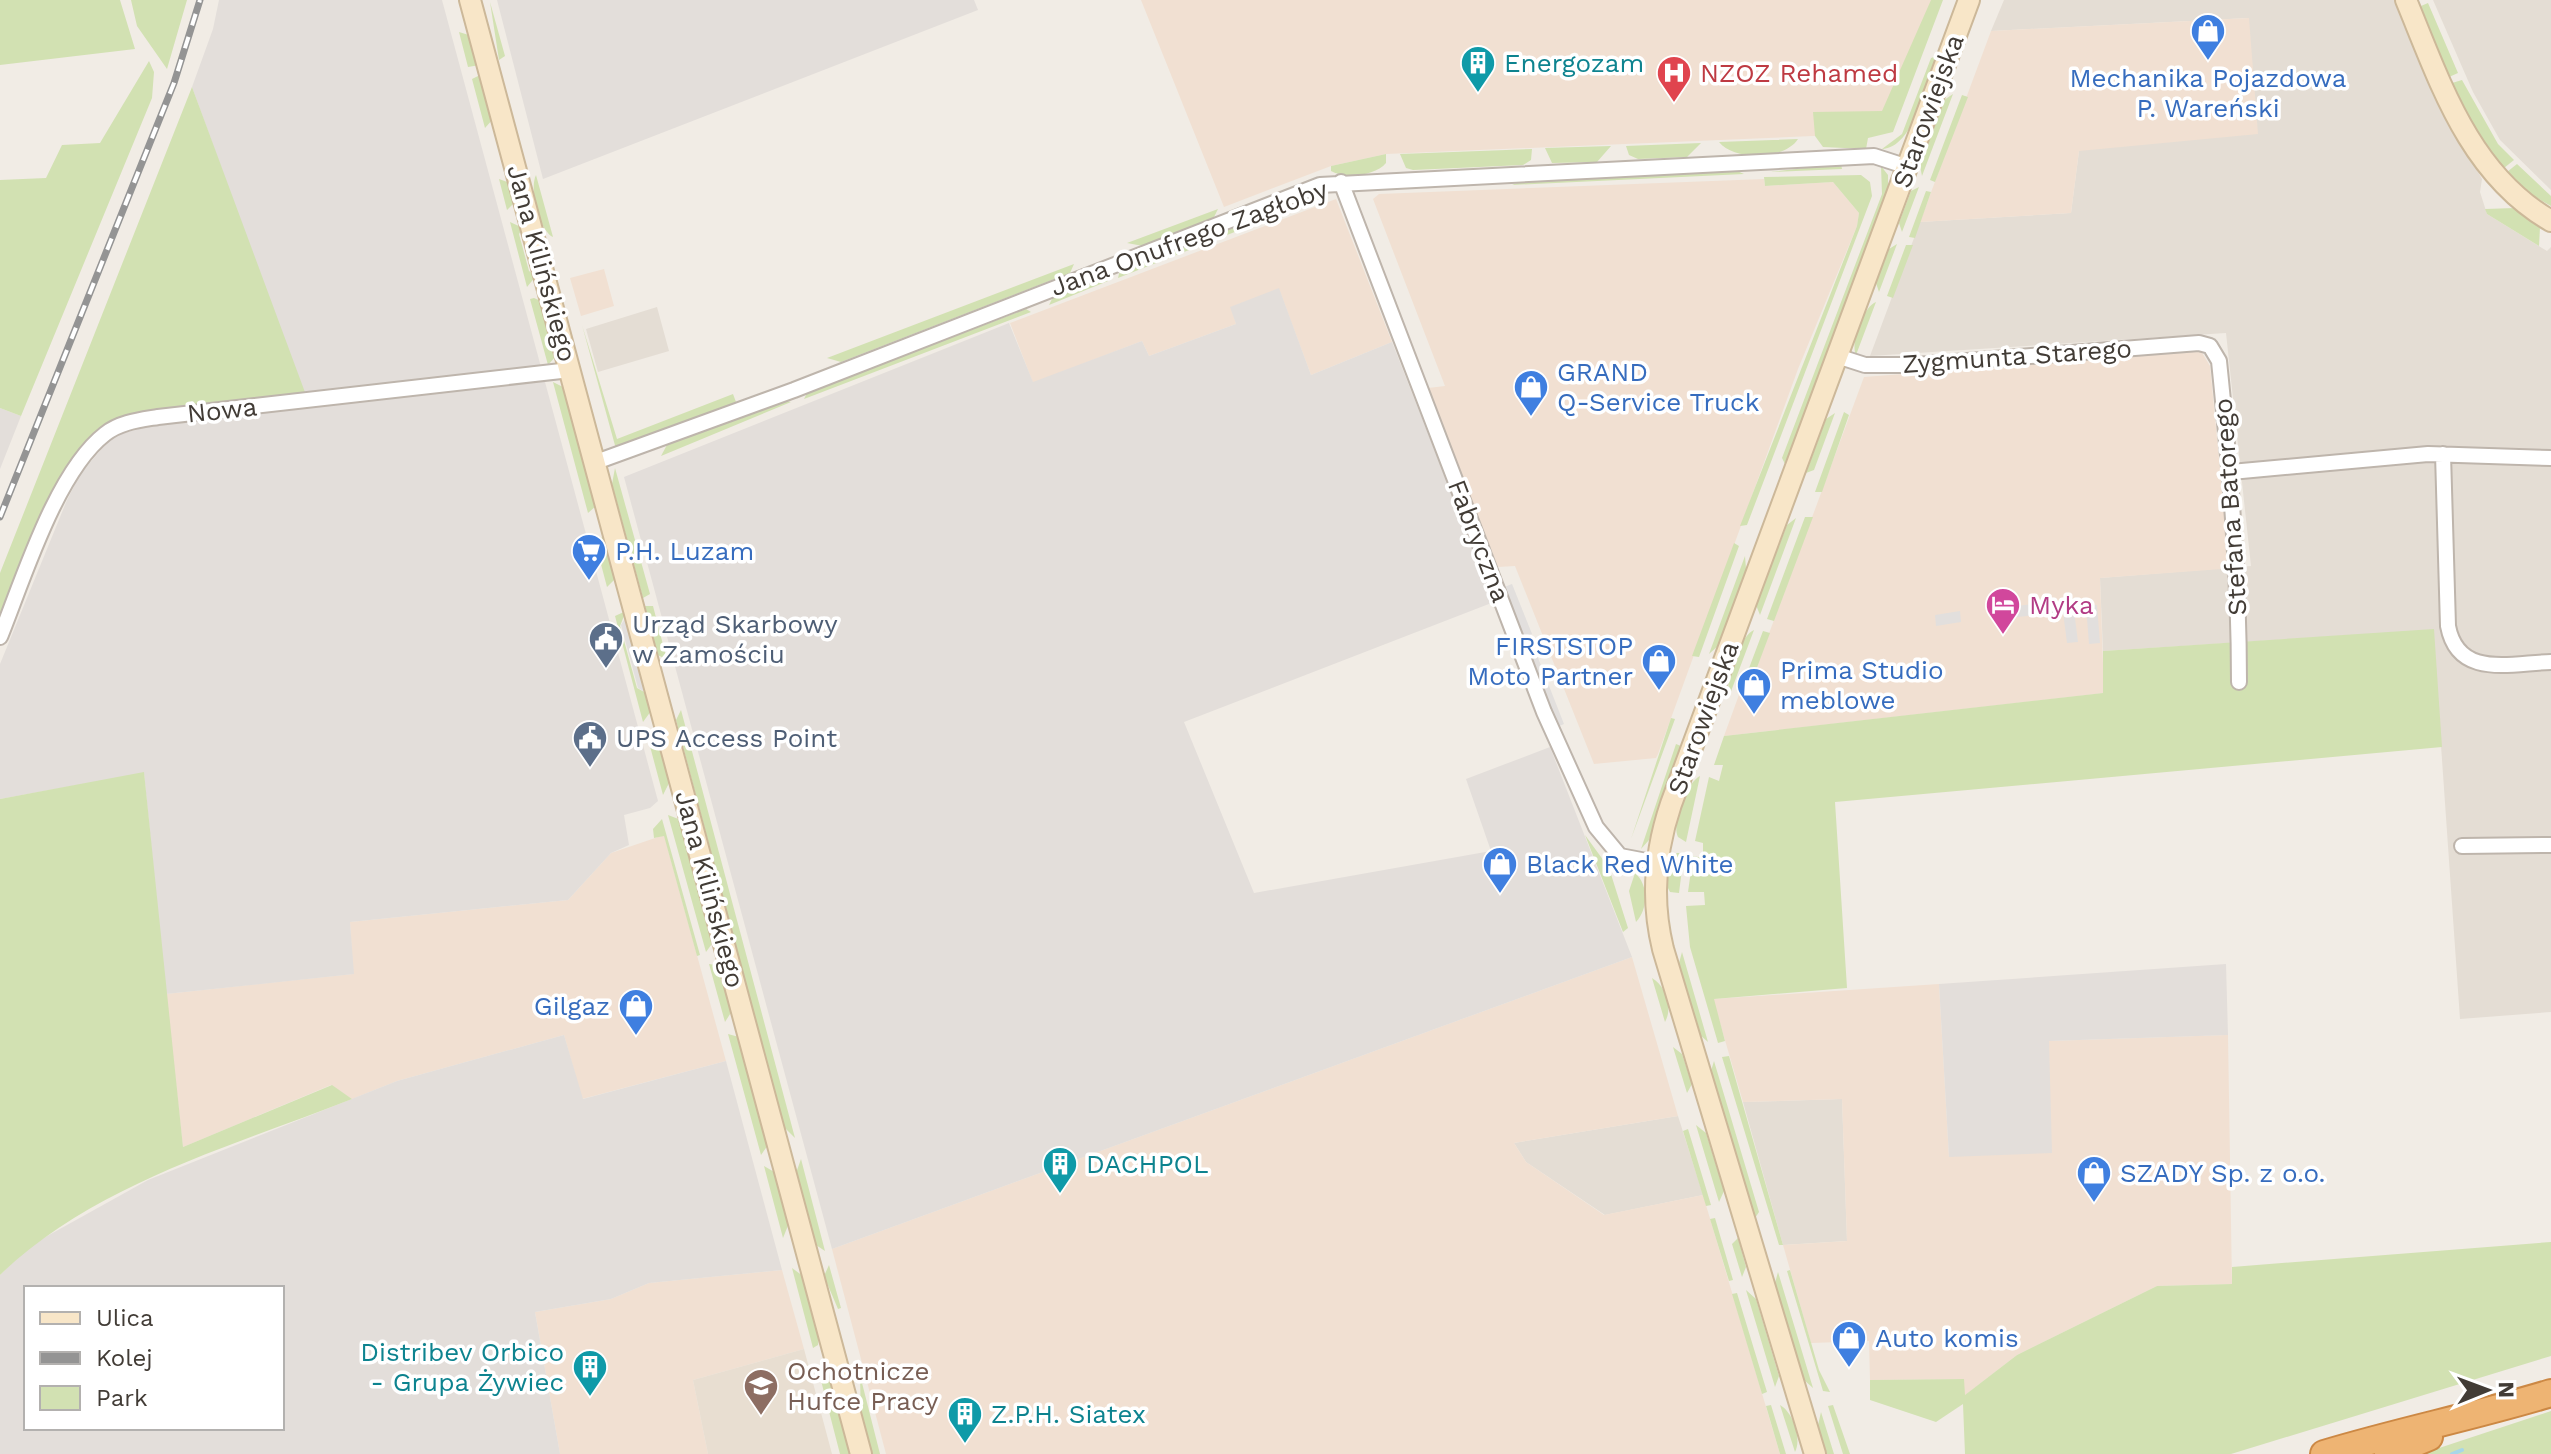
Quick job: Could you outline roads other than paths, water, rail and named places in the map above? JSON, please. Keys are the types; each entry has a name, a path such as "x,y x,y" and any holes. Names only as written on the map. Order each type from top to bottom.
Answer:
{"highway":[{"path":"2388,1454 2469,1419 2551,1393"},
{"path":"2324,1454 2392,1434 2469,1419"}],"street":[{"name":"Jana Kilińskiego","path":"470,0 861,1454"},
{"name":"Starowiejska","path":"1815,1454 1663,949 1656,909 1657,863 1671,804 1969,0"},
{"path":"2406,0 2443,89 2474,148 2502,182 2551,221"},
{"name":"Jana Onufrego Zagłoby","path":"596,462 794,390 1301,191 1341,182 1874,156 1908,167"},
{"name":"Fabryczna","path":"1341,182 1544,712 1596,827 1606,844 1620,856 1657,863"},
{"name":"Zygmunta Starego","path":"1837,356 1872,366 1916,365 2199,343"},
{"name":"Stefana Batorego","path":"2199,343 2210,346 2219,361 2239,586 2239,682"},
{"name":"Nowa","path":"0,637 63,491 90,450 115,428 158,417 570,370"},
{"path":"2443,454 2448,626 2460,656 2491,664 2551,662"},
{"path":"2231,472 2443,454 2551,458"},
{"path":"2462,846 2551,845"}],"waterway":[{"path":"2452,1454 2462,1450"}],"railway":[{"path":"0,517 174,83 200,0"}],"place":[{"name":"Mechanika Pojazdowa P. Wareński","path":"2208,62"},
{"name":"Energozam","path":"1478,94"},
{"name":"NZOZ Rehamed","path":"1674,104"},
{"name":"GRAND Q-Service Truck","path":"1531,418"},
{"name":"P.H. Luzam","path":"589,582"},
{"name":"Myka","path":"2003,636"},
{"name":"Urząd Skarbowy w Zamościu","path":"606,670"},
{"name":"FIRSTSTOP Moto Partner","path":"1659,692"},
{"name":"Prima Studio meblowe","path":"1754,716"},
{"name":"UPS Access Point","path":"590,769"},
{"name":"Black Red White","path":"1500,895"},
{"name":"Gilgaz","path":"636,1037"},
{"name":"DACHPOL","path":"1060,1195"},
{"name":"SZADY Sp. z o.o.","path":"2094,1204"},
{"name":"Auto komis","path":"1849,1369"},
{"name":"Distribev Orbico - Grupa Żywiec","path":"590,1398"},
{"name":"Ochotnicze Hufce Pracy","path":"761,1417"},
{"name":"Z.P.H. Siatex","path":"965,1445"}]}
